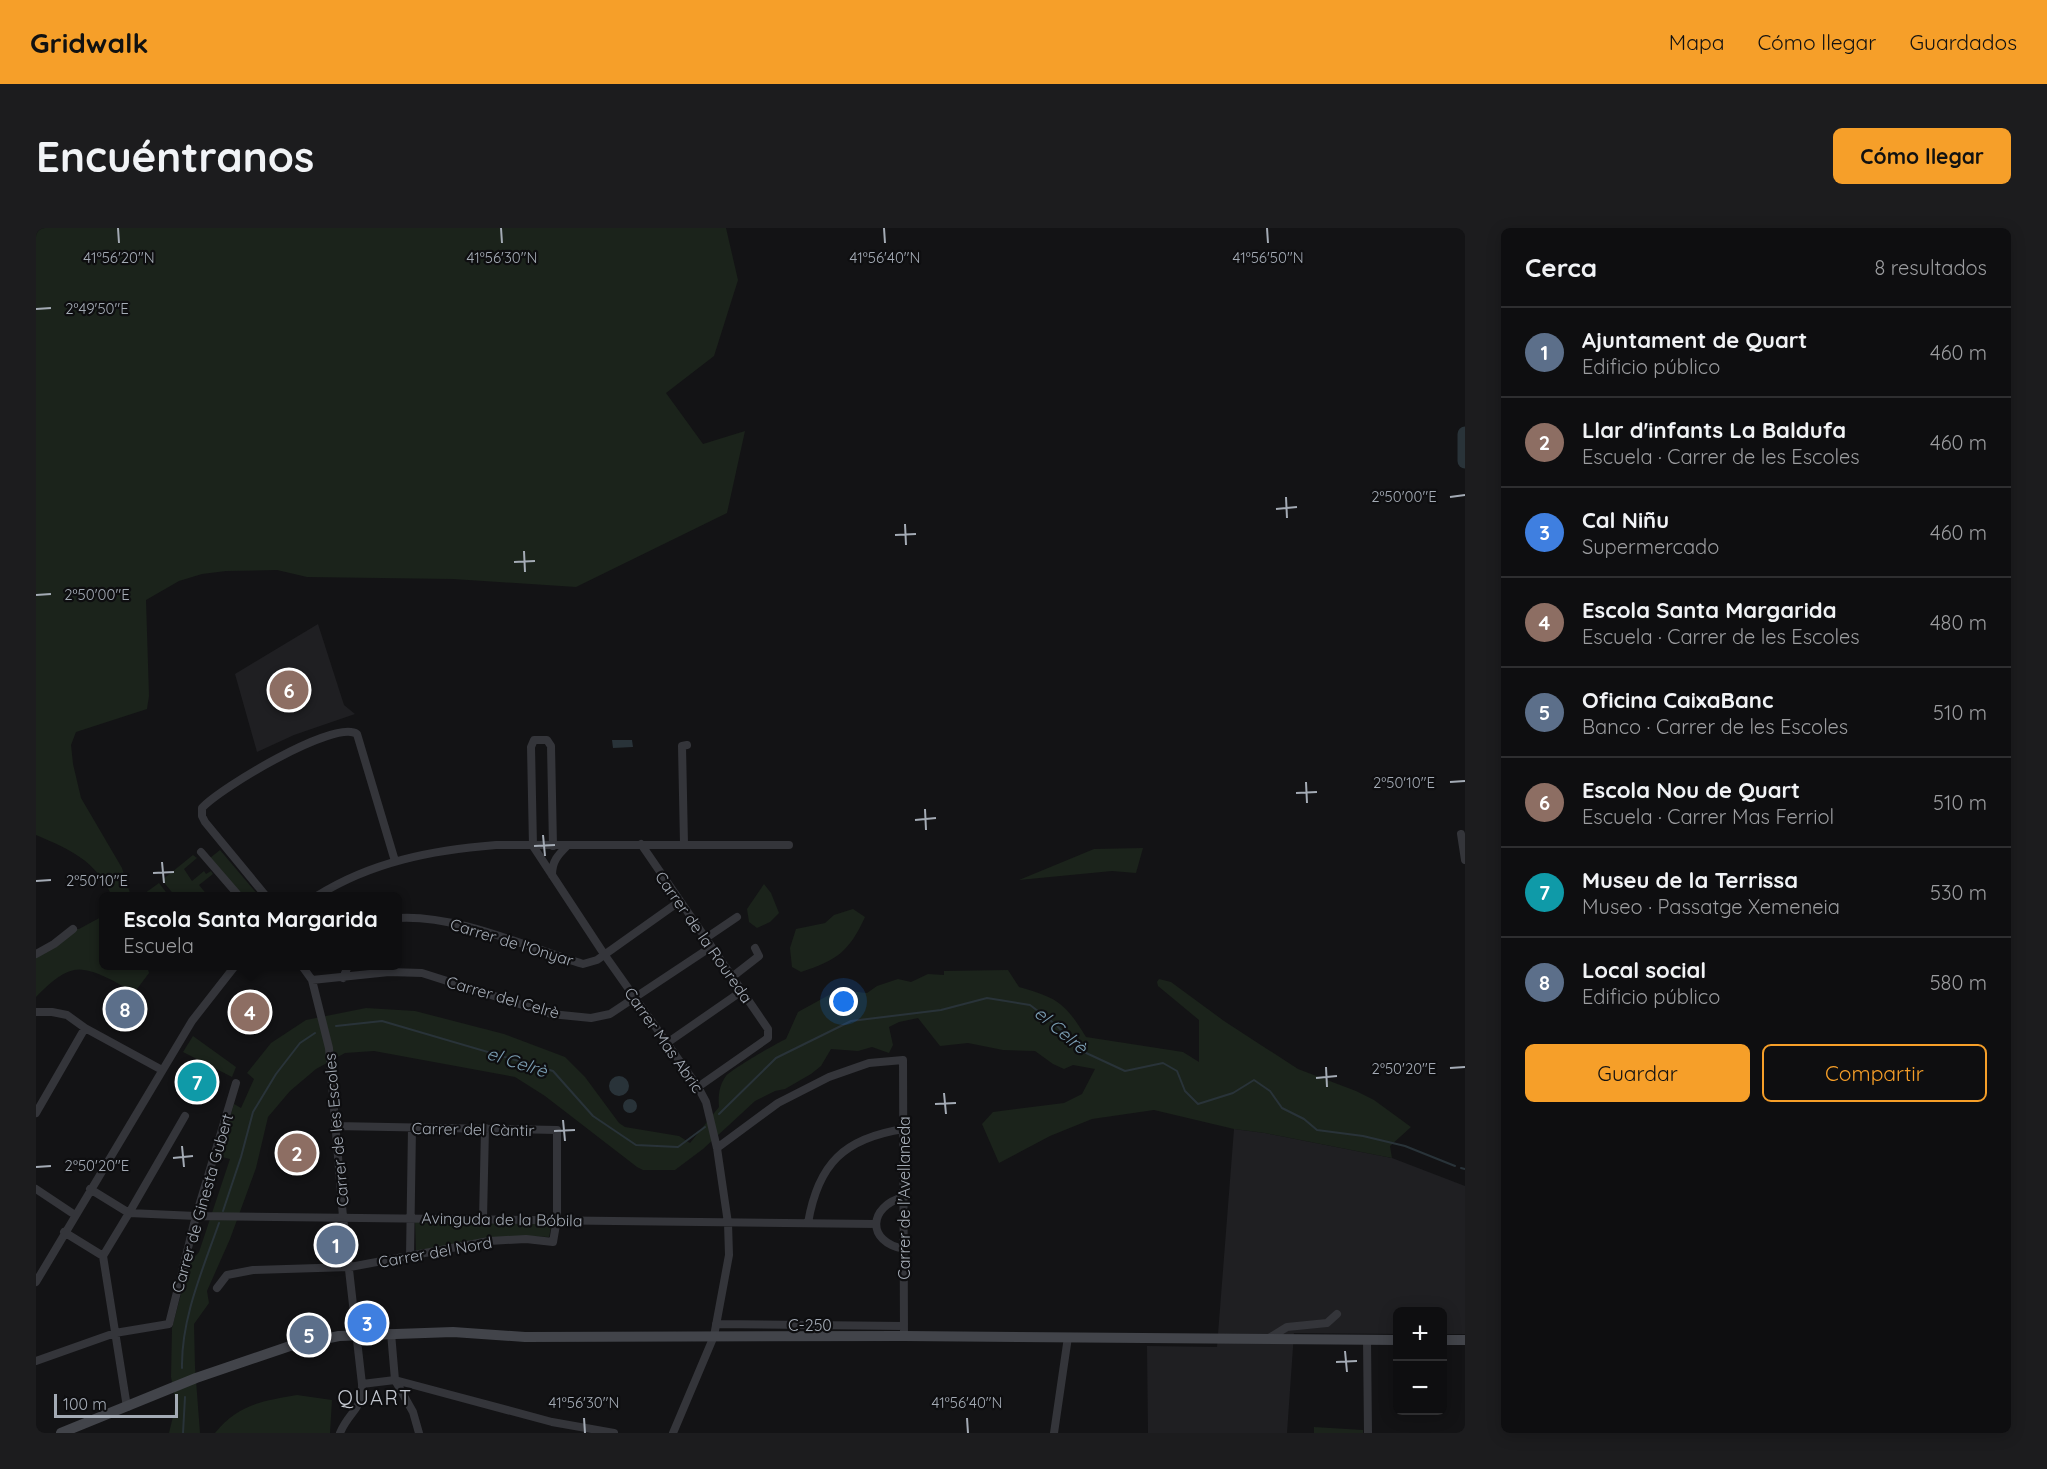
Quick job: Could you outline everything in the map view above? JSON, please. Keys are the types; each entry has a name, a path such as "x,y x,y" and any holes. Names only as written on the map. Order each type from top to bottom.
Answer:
{"main road":[{"name":"C-250","path":"61,1433 192,1380 290,1346 339,1336 453,1332 525,1337 715,1330 1393,1340"},
{"path":"1447,1340 1465,1340"}],"street":[{"path":"262,892 205,822 202,808 249,774 321,738 345,730 352,730 357,734 395,861"},
{"path":"533,846 531,747 534,740 547,740 551,746 553,846"},
{"path":"684,844 682,746 687,745"},
{"path":"1461,834 1465,860"},
{"name":"Carrer de la Roureda","path":"641,844 768,1029 768,1038 698,1087"},
{"path":"326,892 366,871 395,861 452,849 496,845 789,845"},
{"name":"Carrer Mas Abric","path":"533,846 604,954 698,1087 706,1102 717,1148 728,1223 729,1255 715,1330 673,1433"},
{"path":"552,876 552,865 556,857 567,846"},
{"path":"201,852 235,892"},
{"name":"Carrer de l'Onyar","path":"402,918 422,917 454,923 583,964 597,960 680,901"},
{"path":"706,938 737,917"},
{"path":"36,954 73,929"},
{"name":"Carrer del Celrè","path":"312,980 389,972 422,973 551,1014 591,1018 610,1014 711,946"},
{"path":"732,977 759,956 755,948"},
{"path":"36,1282 195,1017 232,970"},
{"name":"Carrer de les Escoles","path":"305,970 312,980 329,1048 343,1217 362,1384"},
{"path":"343,978 346,970"},
{"path":"667,1043 742,991"},
{"path":"36,1012 67,1015 162,1070"},
{"path":"36,1113 86,1028"},
{"name":"Carrer de l'Avellaneda","path":"717,1148 778,1103 829,1077 869,1063 903,1060 904,1331"},
{"name":"Carrer de Ginesta Gubert","path":"115,1333 169,1324 196,1216 236,1083"},
{"path":"127,1407 103,1256 185,1116"},
{"name":"Carrer del Càntir","path":"335,1126 557,1130 557,1219"},
{"path":"410,1256 412,1128"},
{"path":"483,1219 485,1128"},
{"path":"808,1222 813,1197 820,1179 845,1150 864,1138 882,1132 904,1129"},
{"path":"90,1189 129,1213"},
{"path":"36,1190 75,1215"},
{"path":"903,1197 893,1199 884,1205 877,1215 876,1224 878,1233 891,1247 904,1249"},
{"name":"Avinguda de la Bóbila","path":"129,1213 196,1216 876,1224"},
{"name":"Carrer del Nord","path":"217,1288 228,1275 253,1270 350,1267 489,1241 526,1239 552,1242 557,1219"},
{"path":"64,1232 103,1256"},
{"path":"1269,1338 1287,1327 1327,1323 1337,1314"},
{"path":"36,1361 115,1333"},
{"path":"391,1334 395,1380 413,1412 419,1433"},
{"path":"1054,1433 1066,1363 1068,1336"},
{"path":"1368,1340 1368,1433"},
{"path":"340,1433 359,1405 363,1395 362,1384 395,1380 552,1422 614,1433"}],"shaded area":[{"path":"36,228 726,228 738,280 714,356 666,393 703,444 745,431 727,513 576,587 453,579 307,577 277,570 226,571 202,574 179,581 146,600 149,696 147,709 76,732 71,745 81,798 122,868 130,892 110,892 98,873 81,858 36,835"},
{"path":"318,624 344,705 355,714 294,735 257,752 235,674"},
{"path":"612,740 632,740 633,747 613,748"},
{"path":"1143,848 1136,873 1112,871 1019,880 1094,849"},
{"path":"220,850 256,892 240,892 210,858"},
{"path":"193,855 197,858 184,869 192,881 204,871 206,874 211,871 213,874 199,885 205,892 172,892 162,880"},
{"path":"159,883 166,892 147,892"},
{"path":"764,884 771,893 779,913 770,922 757,928 749,922 747,909"},
{"path":"853,909 865,917 847,947 833,959 801,972 792,967 790,948 796,929 825,923 834,915"},
{"path":"99,918 99,970 148,970 149,973 134,993 105,977 81,969 58,977 36,997 36,954 73,929 79,929"},
{"path":"1008,970 1019,987 1052,999 1066,1009 1086,1037 1183,1052 1199,1062 1199,1020 1158,986 1157,982 1159,979 1171,982 1224,1021 1298,1069 1374,1100 1411,1127 1390,1146 1392,1158 1234,1129 1154,1110 1092,1119 1050,1136 999,1163 982,1124 993,1112 1064,1103 1082,1094 1095,1069 1073,1065 1064,1069 1035,1051 1003,1050 968,1043 940,1046 918,1018 899,1022 889,1027 893,1045 889,1053 872,1047 858,1051 831,1049 821,1066 811,1074 785,1089 775,1091 755,1101 703,1149 675,1170 643,1170 545,1096 515,1077 374,1051 345,1053 316,1069 290,1091 268,1117 256,1168 230,1239 207,1291 209,1303 194,1324 200,1433 169,1433 176,1404 171,1377 172,1328 185,1268 199,1252 230,1159 218,1156 234,1104 241,1108 254,1079 247,1073 271,1043 306,1020 366,1008 415,1011 504,1034 565,1057 585,1077 619,1123 625,1127 679,1136 690,1143 719,1107 720,1091 726,1076 786,1039 798,1012 838,990 867,993 877,986 898,979 911,982 928,974 944,975 944,971"},
{"path":"193,1036 236,1067 232,1077 183,1052"},
{"path":"619,1076 626,1079 629,1086 626,1093 619,1096 612,1093 609,1086 612,1079"},
{"path":"630,1099 635,1101 637,1106 635,1111 630,1113 625,1111 623,1106 625,1101"},
{"path":"1234,1129 1392,1158 1465,1186 1465,1334 1447,1334 1447,1307 1393,1307 1393,1334 1294,1333 1287,1433 1148,1433 1147,1346 1217,1347"},
{"path":"415,1222 552,1223 549,1237 527,1236 416,1251"},
{"path":"297,1395 332,1400 330,1433 215,1433 233,1416 252,1405"},
{"path":"1314,1427 1363,1430 1363,1433 1314,1433"}],"waterway":[{"path":"1465,434 1465,461"},
{"name":"el Celrè","path":"719,1114 776,1058 851,1021 941,1010 987,998 1030,1005 1055,1024 1084,1052 1125,1071 1163,1063 1177,1071 1185,1091 1198,1104 1233,1093 1254,1080 1270,1091 1282,1108 1304,1119 1317,1130 1363,1136 1405,1146 1455,1166"},
{"name":"el Celrè","path":"336,1026 382,1021 553,1071 593,1116 636,1145 678,1147 705,1127"},
{"name":"el Celrè","path":"223,1211 253,1112 276,1074 300,1043 315,1033"},
{"name":"el Celrè","path":"1461,1168 1465,1169"},
{"name":"el Celrè","path":"182,1368 189,1312 219,1223"},
{"name":"el Celrè","path":"183,1433 185,1397"}],"place":[{"name":"Escola Nou de Quart","path":"289,690"},
{"name":"Local social","path":"125,1009"},
{"name":"Escola Santa Margarida","path":"250,1012"},
{"name":"Museu de la Terrissa","path":"197,1082"},
{"name":"Llar d'infants La Baldufa","path":"297,1153"},
{"name":"Ajuntament de Quart","path":"336,1245"},
{"name":"Cal Niñu","path":"367,1323"},
{"name":"Oficina CaixaBanc","path":"309,1335"}],"district":[{"name":"QUART","path":"375,1397"}]}
